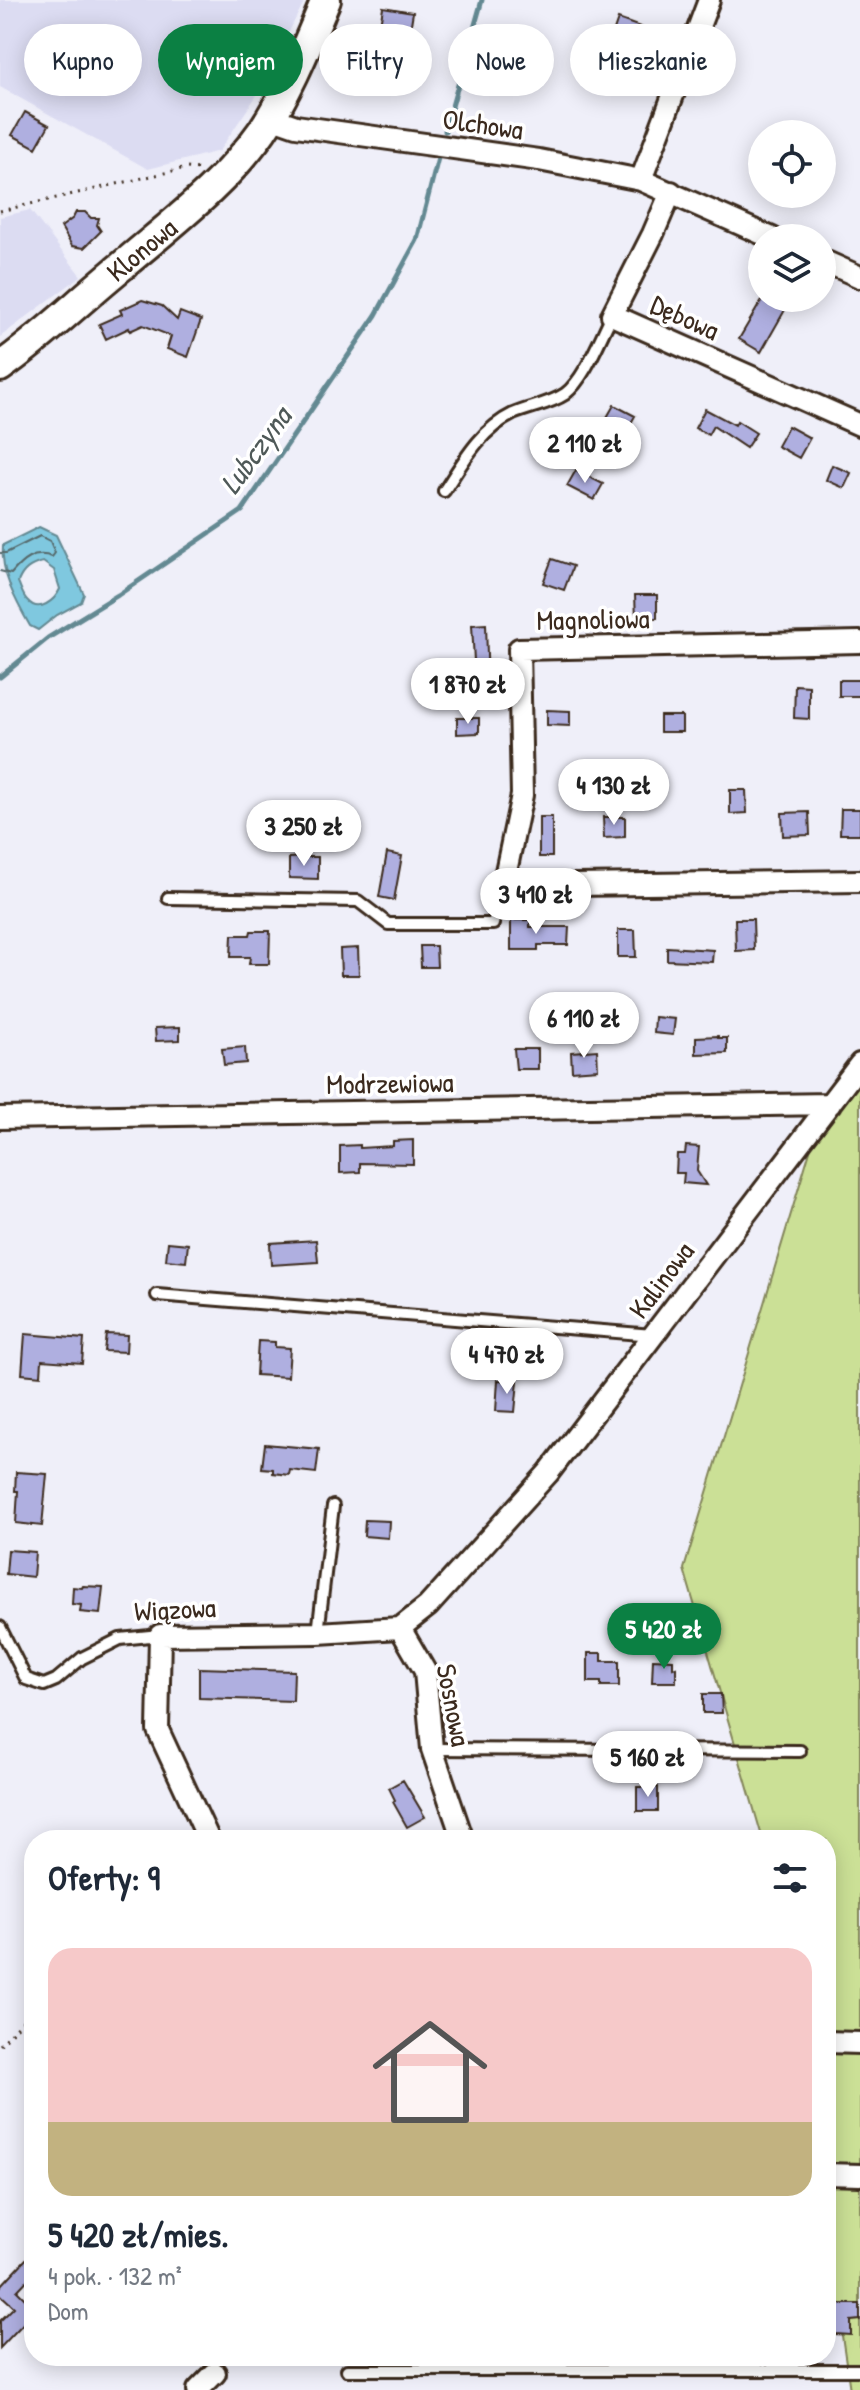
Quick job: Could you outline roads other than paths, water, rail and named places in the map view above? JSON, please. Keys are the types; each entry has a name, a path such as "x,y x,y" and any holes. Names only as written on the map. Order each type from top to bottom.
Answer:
{"street":[{"name":"Klonowa","path":"0,367 172,225 228,172 251,146 270,117 300,61 326,0"},
{"path":"641,180 709,0"},
{"name":"Olchowa","path":"270,117 296,126 539,160 641,180 671,192"},
{"path":"671,192 748,227"},
{"name":"Dębowa","path":"671,192 612,315 860,425"},
{"path":"836,266 860,277"},
{"name":"Magnoliowa","path":"503,886 522,795 519,649 860,642"},
{"path":"503,886 860,881"},
{"name":"Kalinowa","path":"400,1628 428,1606 549,1472 860,1064"},
{"name":"Modrzewiowa","path":"0,1118 830,1104"},
{"name":"Wiązowa","path":"160,1635 318,1633 400,1628"},
{"name":"Sosnowa","path":"400,1628 425,1671 432,1749 460,1830"},
{"path":"160,1635 158,1730 204,1830"},
{"path":"836,2042 860,2043"},
{"path":"836,2174 860,2175"},
{"path":"198,2390 215,2373"}],"lane":[{"path":"444,491 480,438 494,426 511,415 563,395 574,385 612,315"},
{"path":"168,898 358,901 388,924 493,924 503,886"},
{"path":"157,1295 654,1336"},
{"path":"318,1633 333,1506"},
{"name":"Wiązowa","path":"0,1627 26,1679 44,1685 56,1680 82,1658 120,1639 160,1635"},
{"path":"432,1749 800,1751"},
{"path":"347,2370 860,2370"}],"water":[{"path":"39,527 56,535 84,594 81,602 38,630 30,626 7,577 3,545","holes":["43,562 54,570 60,589 58,593 42,606 32,605 18,582 22,574 31,566"]}],"waterway":[{"name":"Lubczyna","path":"445,131 482,0"},
{"name":"Lubczyna","path":"0,677 48,638 242,511 376,315 417,240 438,158"}]}
